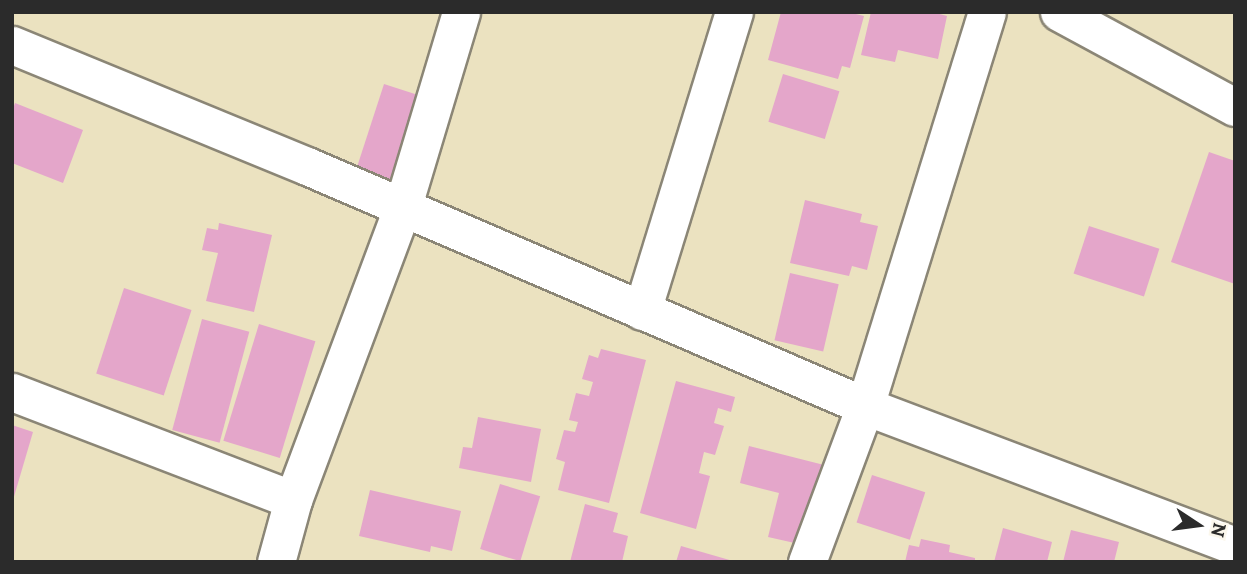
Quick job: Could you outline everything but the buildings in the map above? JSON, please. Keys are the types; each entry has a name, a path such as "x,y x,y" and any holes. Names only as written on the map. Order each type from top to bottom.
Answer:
{"street":[{"path":"276,562 293,500 402,209 461,12"},
{"path":"642,311 734,12"},
{"path":"807,562 865,406 987,12"},
{"path":"1059,12 1235,107"},
{"path":"12,45 307,166 865,406 1235,546"},
{"path":"12,392 293,500"}]}
